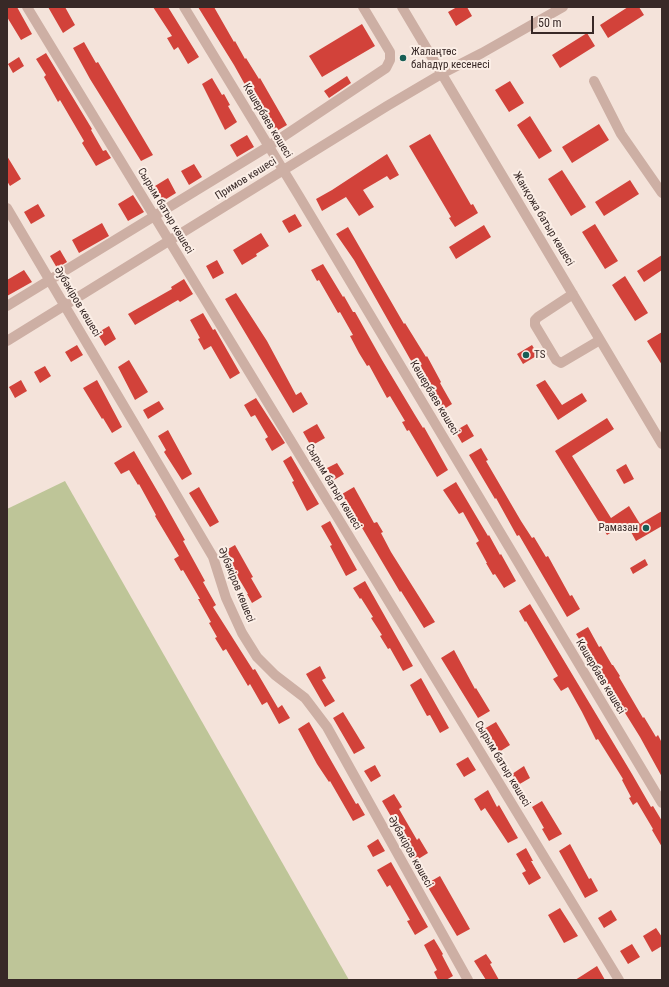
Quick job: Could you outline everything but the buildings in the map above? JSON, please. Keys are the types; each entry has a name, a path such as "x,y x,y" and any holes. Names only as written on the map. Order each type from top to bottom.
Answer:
{"street":[{"name":"Сырым батыр көшесі","path":"27,7 619,980"},
{"name":"Көшербаев көшесі","path":"184,7 283,169 662,803"},
{"path":"7,306 268,146 386,68 390,60 390,52 363,7"},
{"name":"Жанқожа батыр көшесі","path":"402,7 443,73 662,444"},
{"name":"Примов көшесі","path":"7,341 283,169 443,73 482,53 563,7"},
{"path":"594,81 621,134 662,193"},
{"name":"Әубәкіров көшесі","path":"7,208 213,557 226,598 242,633 257,657 275,675 305,698 327,727 468,980"},
{"path":"573,294 538,317 535,320 535,325 556,360 561,363 600,340"}],"green space":[{"path":"65,481 349,980 7,980 7,509"}],"place":[{"name":"Жалаңтөс баһадүр кесенесі","path":"403,58"},
{"name":"TS","path":"526,355"},
{"name":"Рамазан","path":"646,528"}]}
